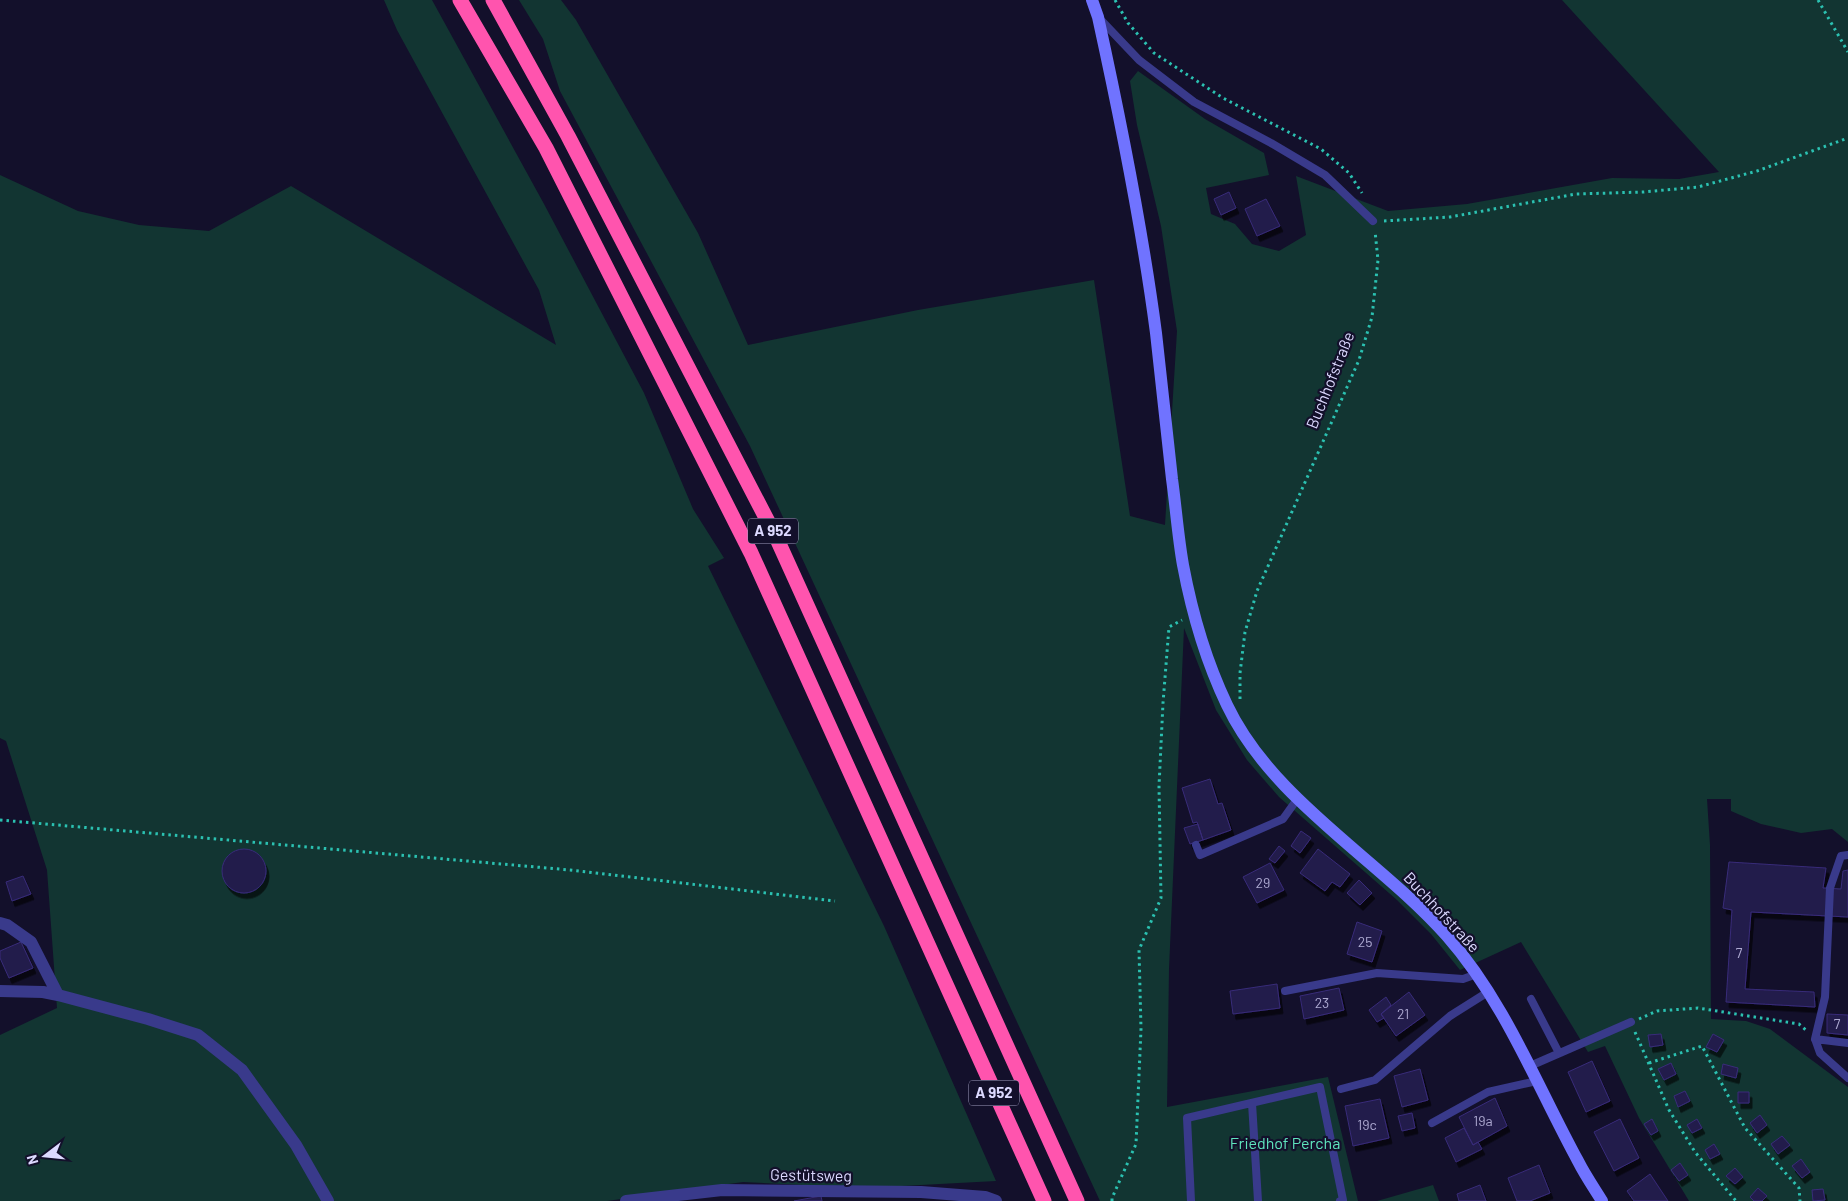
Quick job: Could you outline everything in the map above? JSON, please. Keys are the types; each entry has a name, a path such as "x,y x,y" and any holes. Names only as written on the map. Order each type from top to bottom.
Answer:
{"highway":[{"name":"A 952","path":"460,0 546,148 751,553 1044,1201"},
{"name":"A 952","path":"493,0 568,136 777,539 1077,1201"}],"main road":[{"name":"Buchhofstraße","path":"1092,0 1098,17 1126,144 1145,252 1182,564 1208,660 1228,707 1243,732 1278,780 1363,858 1409,896 1449,938 1477,974 1530,1066 1579,1163 1602,1201"}],"street":[{"path":"0,923 31,942 58,995"},
{"path":"0,991 43,992 58,995 148,1019 198,1035 242,1070 296,1145 328,1201"},
{"name":"Gestütsweg","path":"626,1201 722,1190 921,1192 985,1197 996,1201"}],"lane":[{"name":"Buchhofstraße","path":"1098,17 1139,60 1186,96 1326,175 1374,221"},
{"path":"1196,845 1200,855 1283,819 1298,798"},
{"path":"1848,855 1841,856 1830,888 1825,997 1815,1039 1820,1053 1848,1078"},
{"path":"1285,991 1377,973 1463,979 1477,974"},
{"path":"1341,1089 1375,1080 1450,1016 1488,992"},
{"path":"1531,999 1559,1053"},
{"path":"1530,1066 1631,1022"},
{"path":"1815,1039 1848,1043"},
{"path":"1432,1123 1488,1092 1537,1081"},
{"path":"1191,1201 1187,1118 1320,1087 1343,1200 1340,1201"},
{"path":"1252,1103 1258,1201"}],"path":[{"path":"1115,0 1128,23 1154,53 1224,98 1320,149 1349,173 1364,196"},
{"path":"1818,0 1848,52"},
{"path":"1374,221 1450,217 1576,194 1698,187 1757,171 1848,138"},
{"name":"Buchhofstraße","path":"1240,702 1240,672 1245,632 1257,591 1359,360 1372,317 1378,260 1374,221"},
{"path":"1112,1201 1136,1144 1141,1029 1139,950 1161,898 1159,786 1169,627 1180,620 1195,617"},
{"path":"0,820 570,870 835,900"},
{"path":"1736,1201 1694,1152 1669,1110 1631,1022 1657,1010 1698,1008 1799,1024 1815,1039"},
{"path":"1649,1063 1702,1046 1745,1128 1800,1188 1800,1201"}],"green space":[{"path":"384,0 432,0 544,204 644,393 693,509 724,558 708,566 884,926 996,1181 864,1188 743,1182 607,1201 0,1201 0,1035 57,1008 47,870 6,741 0,738 0,175 78,211 139,225 209,231 291,186 556,345 539,290 397,30"},
{"name":"Friedhof Percha","path":"519,0 561,0 576,20 698,233 748,345 918,310 1094,280 1130,516 1165,525 1177,331 1161,226 1137,125 1130,81 1138,71 1205,119 1264,153 1269,175 1206,188 1211,214 1235,224 1252,244 1279,251 1306,235 1296,176 1388,211 1467,204 1612,178 1679,179 1719,172 1562,0 1848,0 1848,842 1832,829 1801,833 1761,824 1731,811 1731,799 1707,799 1710,845 1711,1019 1746,1021 1770,1029 1848,1087 1848,1201 1689,1201 1639,1118 1605,1046 1588,1052 1521,942 1460,970 1431,934 1397,900 1279,797 1247,760 1216,710 1184,628 1169,969 1167,1107 1328,1077 1358,1201 1100,1201 750,446 560,91 543,39"},
{"path":"1433,1185 1439,1201 1377,1201"}],"building":[{"path":"1229,192 1236,208 1221,215 1214,199"},
{"path":"1266,199 1280,226 1257,236 1245,209"},
{"path":"1210,779 1218,804 1222,803 1231,830 1203,840 1197,822 1193,823 1182,788"},
{"path":"1198,824 1203,840 1190,844 1184,828"},
{"path":"1301,831 1311,838 1300,853 1291,846"},
{"path":"1279,846 1285,851 1275,863 1269,859"},
{"path":"244,849 256,853 262,859 266,871 262,883 256,889 244,893 232,889 226,883 222,871 226,859 232,853"},
{"path":"1318,849 1350,874 1340,887 1332,882 1325,891 1300,873"},
{"path":"1729,862 1826,868 1823,888 1841,889 1843,871 1848,870 1848,917 1751,912 1745,989 1814,992 1815,1007 1726,1002 1732,910 1723,908"},
{"path":"1270,863 1284,890 1257,903 1243,877"},
{"path":"23,876 31,894 12,901 6,882"},
{"path":"1359,880 1372,893 1360,905 1347,893"},
{"path":"1357,922 1382,931 1372,962 1347,954"},
{"path":"21,942 33,968 9,978 0,958 0,951"},
{"path":"1277,984 1280,1008 1233,1014 1230,991"},
{"path":"1339,988 1344,1010 1304,1019 1300,996"},
{"path":"1409,992 1425,1015 1396,1036 1381,1014"},
{"path":"1386,997 1391,1005 1381,1014 1384,1018 1377,1022 1369,1010"},
{"path":"1827,1014 1848,1015 1848,1035 1827,1033"},
{"path":"1661,1034 1663,1045 1650,1047 1648,1035"},
{"path":"1713,1034 1724,1040 1717,1052 1706,1047"},
{"path":"1592,1061 1610,1101 1586,1112 1568,1072"},
{"path":"1671,1063 1676,1074 1664,1080 1658,1069"},
{"path":"1723,1064 1738,1068 1736,1078 1721,1074"},
{"path":"1420,1069 1428,1100 1402,1107 1394,1076"},
{"path":"1685,1091 1690,1101 1678,1107 1674,1096"},
{"path":"1738,1092 1749,1092 1749,1103 1738,1103"},
{"path":"1495,1098 1507,1126 1473,1145 1459,1117"},
{"path":"1380,1099 1389,1138 1353,1146 1345,1106"},
{"path":"1412,1113 1415,1128 1402,1131 1398,1116"},
{"path":"1760,1115 1767,1125 1757,1133 1750,1123"},
{"path":"1620,1119 1639,1158 1614,1171 1594,1132"},
{"path":"1652,1119 1658,1131 1651,1135 1644,1124"},
{"path":"1697,1119 1702,1128 1692,1133 1687,1125"},
{"path":"1464,1128 1473,1145 1478,1142 1482,1149 1456,1162 1445,1138"},
{"path":"1782,1136 1790,1145 1778,1154 1771,1144"},
{"path":"1714,1144 1720,1154 1710,1159 1705,1150"},
{"path":"1801,1159 1810,1172 1802,1178 1792,1166"},
{"path":"1680,1163 1688,1175 1679,1181 1671,1170"},
{"path":"1539,1165 1550,1193 1530,1201 1517,1201 1508,1178"},
{"path":"1735,1168 1743,1177 1735,1184 1726,1176"},
{"path":"1650,1174 1668,1201 1634,1201 1627,1191"},
{"path":"1480,1185 1486,1201 1459,1201 1457,1194"},
{"path":"1758,1188 1767,1196 1762,1201 1754,1201 1750,1197"},
{"path":"1823,1189 1825,1200 1813,1201 1812,1190"},
{"path":"821,1196 822,1201 794,1201"}]}
